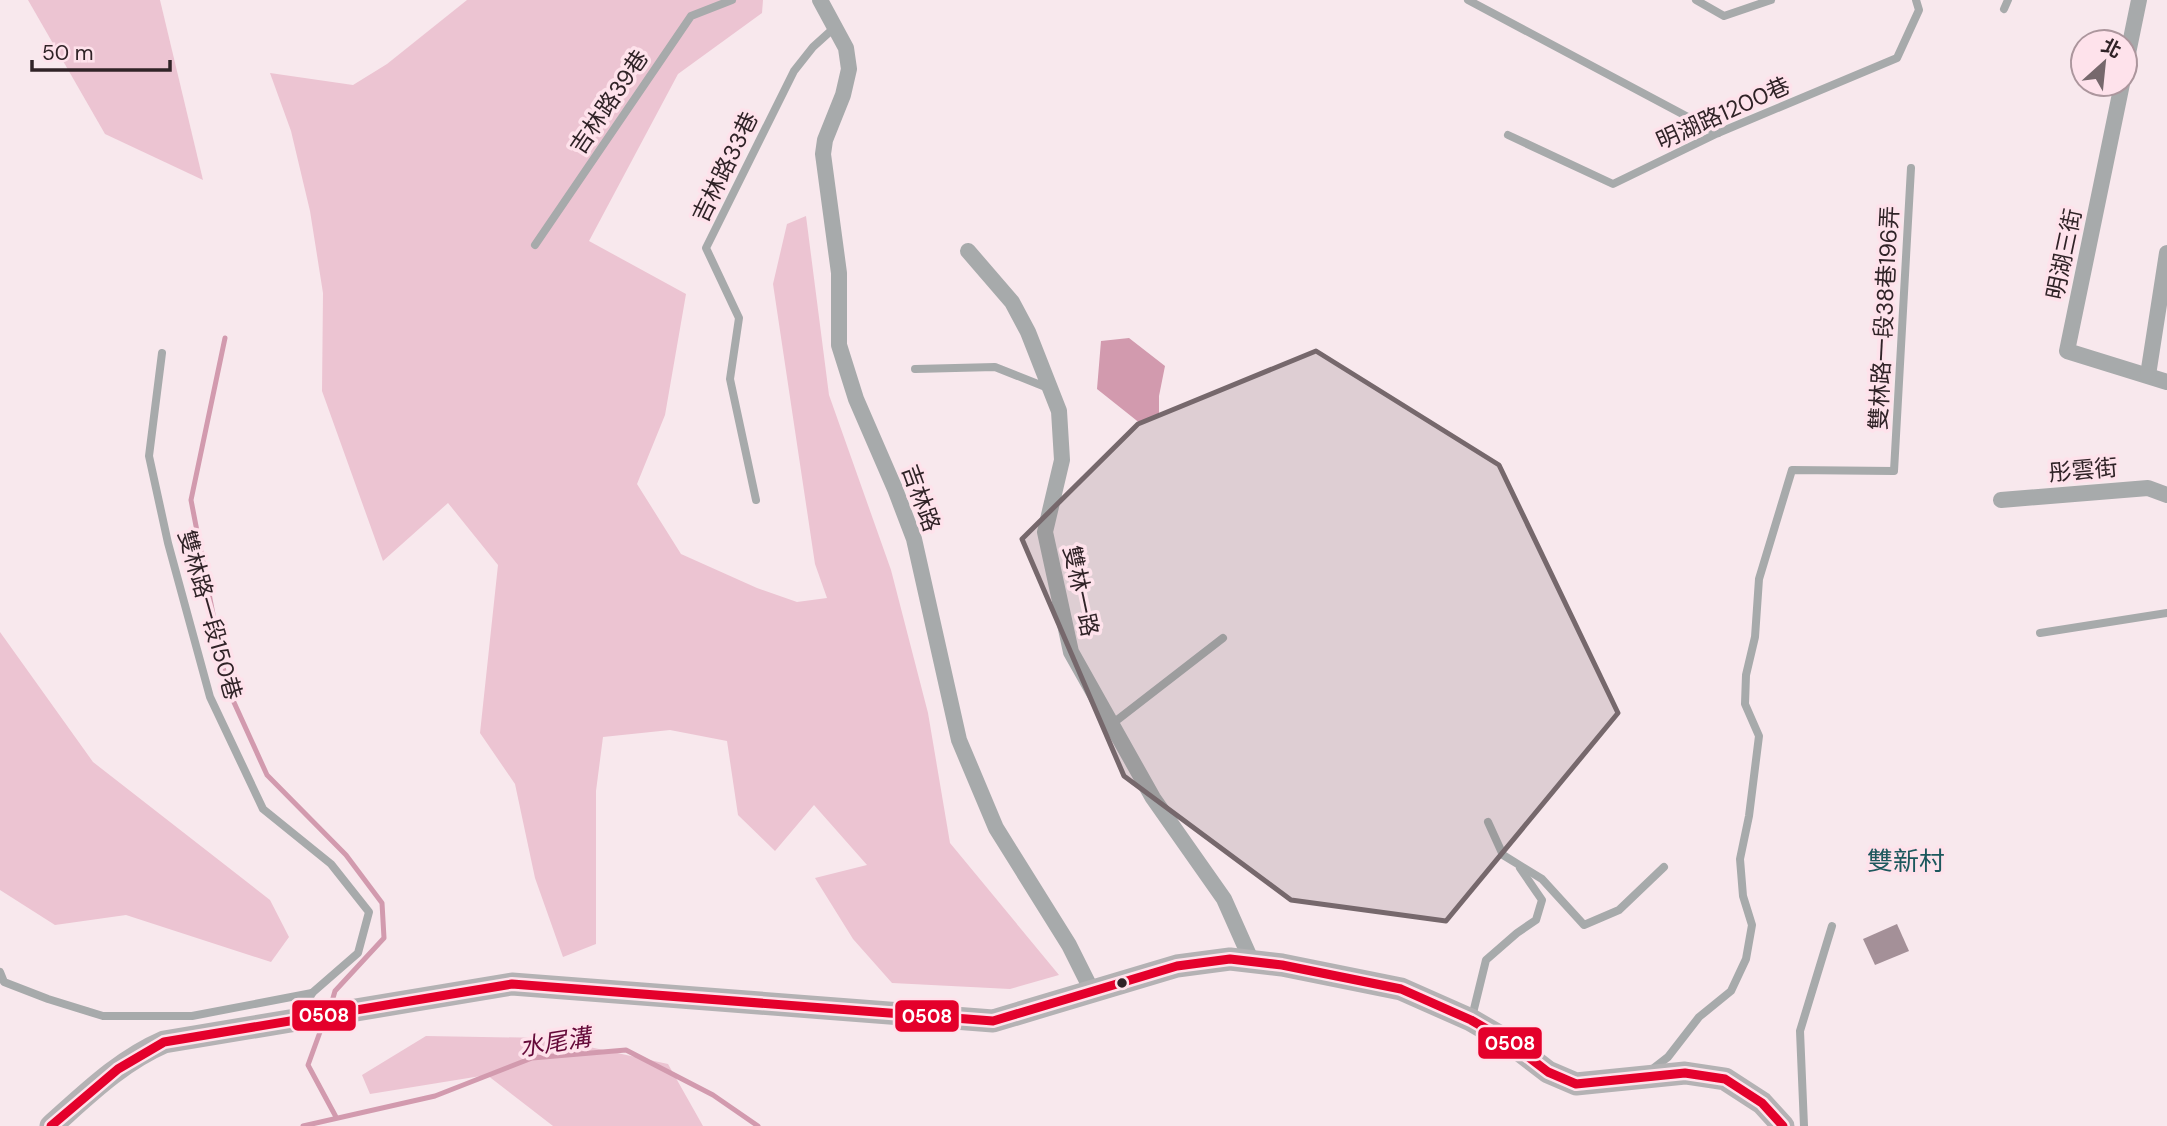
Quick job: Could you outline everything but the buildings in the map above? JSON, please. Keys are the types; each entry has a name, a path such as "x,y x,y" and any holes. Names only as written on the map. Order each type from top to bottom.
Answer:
{"street":[{"name":"吉林路","path":"820,0 846,48 849,69 823,154 839,273 838,345 856,399 914,539 959,740 996,828 1069,945 1093,993"},
{"path":"2133,28 2139,0"},
{"name":"明湖三街","path":"2119,98 2067,351 2167,382"},
{"name":"雙林一路","path":"968,251 1012,302 1028,332 1059,411 1062,460 1045,532 1071,652 1153,797 1224,899 1252,961"},
{"path":"2148,375 2161,325 2167,253"},
{"name":"彤雲街","path":"2001,500 2148,488 2167,495"},
{"path":"51,1126 112,1072 142,1051 164,1042 512,985 993,1021 1177,967 1230,959 1282,965 1401,989 1471,1020 1509,1042 1548,1072 1576,1084 1685,1073 1725,1079 1762,1103 1783,1126"}],"lane":[{"name":"吉林路39巷","path":"535,245 691,16 732,0"},
{"path":"1468,0 1718,133"},
{"path":"1696,0 1724,16 1771,0"},
{"name":"明湖路1200巷","path":"1508,135 1614,184 1718,133 1897,58 1919,10 1916,0"},
{"path":"2004,9 2008,0"},
{"name":"吉林路33巷","path":"755,500 730,379 738,318 706,248 794,71 834,27"},
{"name":"雙林路一段38巷196弄","path":"1640,1079 1668,1056 1699,1017 1731,991 1746,959 1752,925 1743,896 1740,859 1749,816 1759,736 1745,704 1746,676 1755,637 1759,579 1792,470 1894,471 1911,168"},
{"name":"雙林路一段150巷","path":"162,353 149,456 167,542 210,697 263,808 331,864 369,912 358,953 312,993 300,1020"},
{"path":"915,369 995,367 1050,389"},
{"path":"2040,633 2167,613"},
{"path":"1112,724 1223,638"},
{"path":"1488,821 1503,855 1542,879 1584,925 1619,910 1664,867"},
{"path":"1471,1020 1486,960 1536,920 1542,900 1518,866"},
{"path":"1804,1126 1800,1031 1832,926"},
{"path":"0,972 4,982 103,1016 192,1016 312,993"}],"highlighted area":[{"path":"1316,351 1499,465 1618,713 1446,921 1291,900 1124,776 1022,539 1138,424"}],"shaded area":[{"path":"28,0 160,0 203,180 105,134"},
{"path":"467,0 763,0 762,13 678,74 589,241 686,294 665,415 637,484 681,554 757,588 797,602 827,598 815,564 773,284 787,224 806,216 829,395 891,570 928,713 950,843 1059,975 1010,989 892,983 853,939 815,878 867,865 814,805 775,851 738,815 727,741 670,730 603,737 596,791 596,944 563,957 535,878 515,784 480,733 498,565 448,503 383,561 322,391 323,293 310,211 291,131 270,73 353,85 387,64"},
{"path":"1129,338 1165,366 1159,396 1159,417 1141,424 1097,389 1101,341"},
{"path":"0,632 93,762 270,900 289,937 271,962 126,915 55,925 0,890"},
{"path":"426,1036 548,1038 668,1064 703,1126 553,1126 487,1075 370,1094 362,1075"}],"waterway":[{"path":"225,338 191,500 227,687 267,775 346,855 382,903 384,938 335,991 333,998"},
{"path":"320,1032 308,1065 336,1117"},
{"name":"水尾溝","path":"303,1126 435,1096 532,1058 626,1050 713,1095 758,1126"}],"transit line":[{"name":"0508","path":"51,1126 118,1069 164,1042 512,984 993,1021 1177,966 1230,959 1282,965 1401,989 1471,1020 1509,1042 1548,1072 1576,1084 1685,1073 1725,1079 1762,1103 1783,1126"}],"district":[{"name":"雙新村","path":"1906,861"}]}
